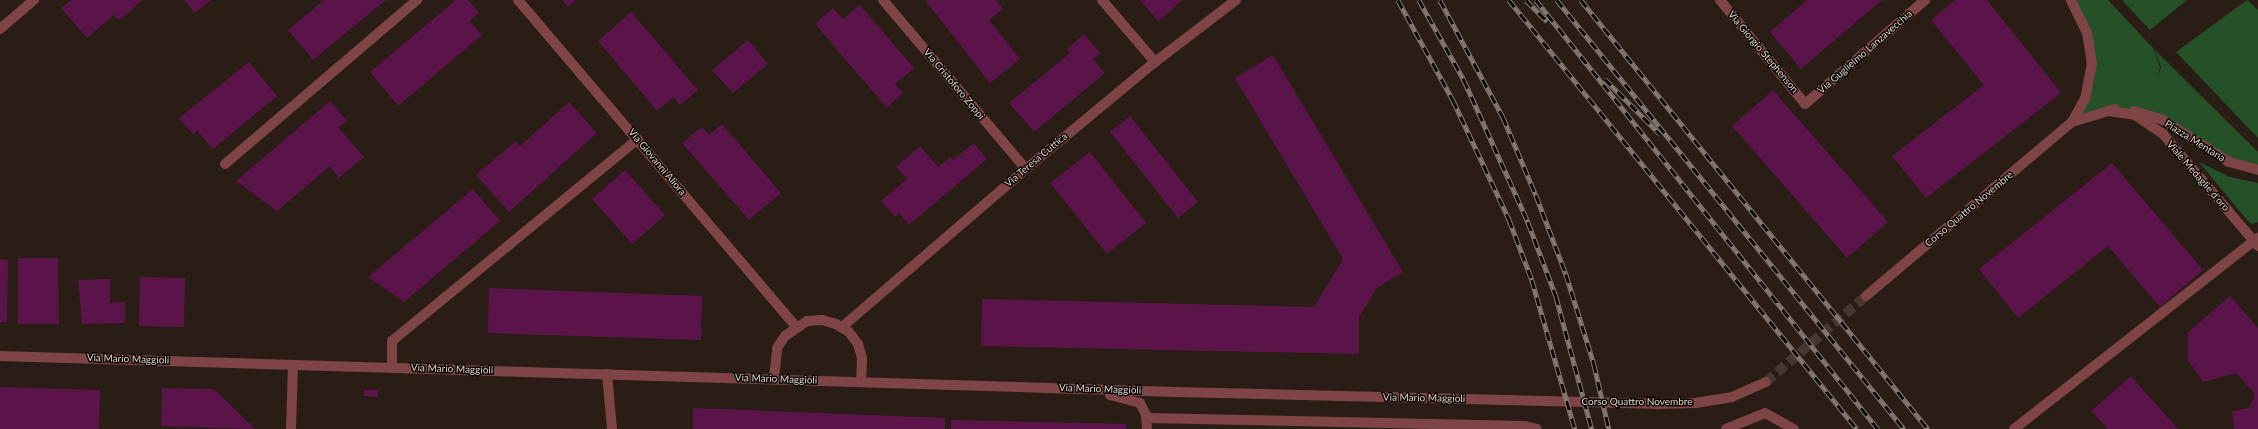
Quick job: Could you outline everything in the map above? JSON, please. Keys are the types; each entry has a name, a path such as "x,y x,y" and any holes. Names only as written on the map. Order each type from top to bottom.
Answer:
{"street":[{"path":"0,29 34,0"},
{"path":"225,164 418,0"},
{"name":"Via Giovanni Aliora","path":"518,0 638,139 795,326"},
{"name":"Via Cristoforo Zoppi","path":"883,0 1026,169"},
{"path":"1102,0 1155,62"},
{"name":"Via Teresa Cuttica","path":"842,327 1026,169 1155,62 1236,0"},
{"name":"Via Giorgio Stephenson","path":"1720,0 1805,104"},
{"name":"Via Guglielmo Lanzavecchia","path":"1805,104 1925,0"},
{"path":"2071,0 2087,33 2092,64 2085,99 2072,122"},
{"name":"Piazza Mentana","path":"2072,122 2108,111 2145,113 2181,130 2213,154 2258,170"},
{"name":"Viale Medaglie d'oro","path":"2108,111 2135,115 2163,134 2256,241"},
{"name":"Corso Quattro Novembre","path":"1866,296 2072,122"},
{"path":"392,367 392,341 638,139"},
{"path":"2014,429 2256,241"},
{"path":"774,379 777,348 795,326 822,320 842,327 858,344 862,358 861,382"},
{"name":"Via Mario Maggioli","path":"0,356 1552,401"},
{"path":"292,429 293,365"},
{"path":"607,374 612,429"},
{"name":"Corso Quattro Novembre","path":"1552,401 1695,403 1732,398 1766,382"},
{"path":"1067,388 1132,399 1140,404 1147,418 1146,429"},
{"path":"1726,429 1765,413 1794,429"},
{"path":"1147,418 1525,426 1538,429"}],"green space":[{"path":"2074,0 2108,0 2153,48 2160,67 2156,84 2161,67 2154,49 2258,152 2258,168 2247,166 2133,109 2108,109 2075,120 2093,73"},
{"path":"2122,0 2187,0 2150,30"},
{"path":"2247,0 2258,10 2258,138 2176,52"},
{"path":"2199,162 2230,177 2258,183 2258,222 2252,224 2247,220"}],"building":[{"path":"71,0 143,0 119,20 114,15 87,38 61,8"},
{"path":"184,0 211,0 195,13"},
{"path":"324,0 386,0 313,60 288,30"},
{"path":"456,0 468,0 479,13 469,21 482,35 398,106 370,72"},
{"path":"562,0 576,0 568,7"},
{"path":"925,0 996,0 1003,9 989,20 1020,59 990,83"},
{"path":"1140,0 1183,0 1158,21"},
{"path":"1807,0 1882,0 1801,69 1770,32"},
{"path":"1955,0 1987,0 2061,93 1926,198 1892,156 1984,85 1931,20"},
{"path":"860,5 914,68 895,84 903,93 887,108 815,24 833,8 843,19"},
{"path":"631,12 698,90 680,105 674,97 657,111 598,41"},
{"path":"1084,34 1101,53 1093,59 1105,73 1034,132 1009,103 1070,53 1067,49"},
{"path":"748,40 768,64 733,93 712,70"},
{"path":"1273,55 1403,272 1377,288 1359,317 1359,354 981,346 982,299 1314,307 1343,259 1235,78"},
{"path":"249,62 277,96 213,149 197,131 193,134 179,118"},
{"path":"1773,90 1888,222 1847,258 1732,126"},
{"path":"330,101 347,121 338,127 364,157 339,178 330,166 277,211 236,181"},
{"path":"569,102 597,133 509,212 476,175 516,141 520,146"},
{"path":"1130,116 1198,202 1178,218 1110,132"},
{"path":"722,124 781,193 749,220 682,143 702,127 709,135"},
{"path":"974,143 987,159 909,225 899,213 895,217 881,201 907,179 896,167 920,146 938,167 950,157 953,160"},
{"path":"1090,152 1146,223 1107,254 1050,183"},
{"path":"2112,163 2203,270 2160,307 2108,246 2018,318 1979,269"},
{"path":"625,170 665,215 632,244 592,199"},
{"path":"473,189 500,221 404,302 368,277"},
{"path":"18,258 58,258 59,324 18,324"},
{"path":"0,259 8,260 7,322 0,322"},
{"path":"140,277 185,278 184,327 139,326"},
{"path":"110,279 110,303 125,302 125,323 82,324 78,280"},
{"path":"489,288 702,296 701,340 488,333"},
{"path":"2230,296 2258,328 2258,429 2234,429 2232,411 2249,408 2255,394 2236,373 2203,382 2188,360 2188,332"},
{"path":"2131,376 2178,429 2108,429 2091,411"},
{"path":"0,387 100,390 99,429 0,429"},
{"path":"162,388 214,389 255,429 161,426"},
{"path":"364,390 378,390 378,397 363,396"},
{"path":"693,408 945,418 945,429 693,429"},
{"path":"951,420 1126,424 1126,429 951,429"}],"tunnel":[{"path":"1766,382 1866,296"}],"railway":[{"path":"1398,0 1453,100 1509,219 1532,280 1575,429"},
{"path":"1419,0 1464,80 1528,222 1556,296 1592,429"},
{"path":"1440,0 1503,117 1536,195 1566,274 1594,364 1609,429"},
{"path":"1509,0 1857,429"},
{"path":"1526,0 1547,21"},
{"path":"1536,0 1878,429"},
{"path":"1557,0 1904,429"},
{"path":"1581,0 1928,429"},
{"path":"1605,79 1660,134"}]}
